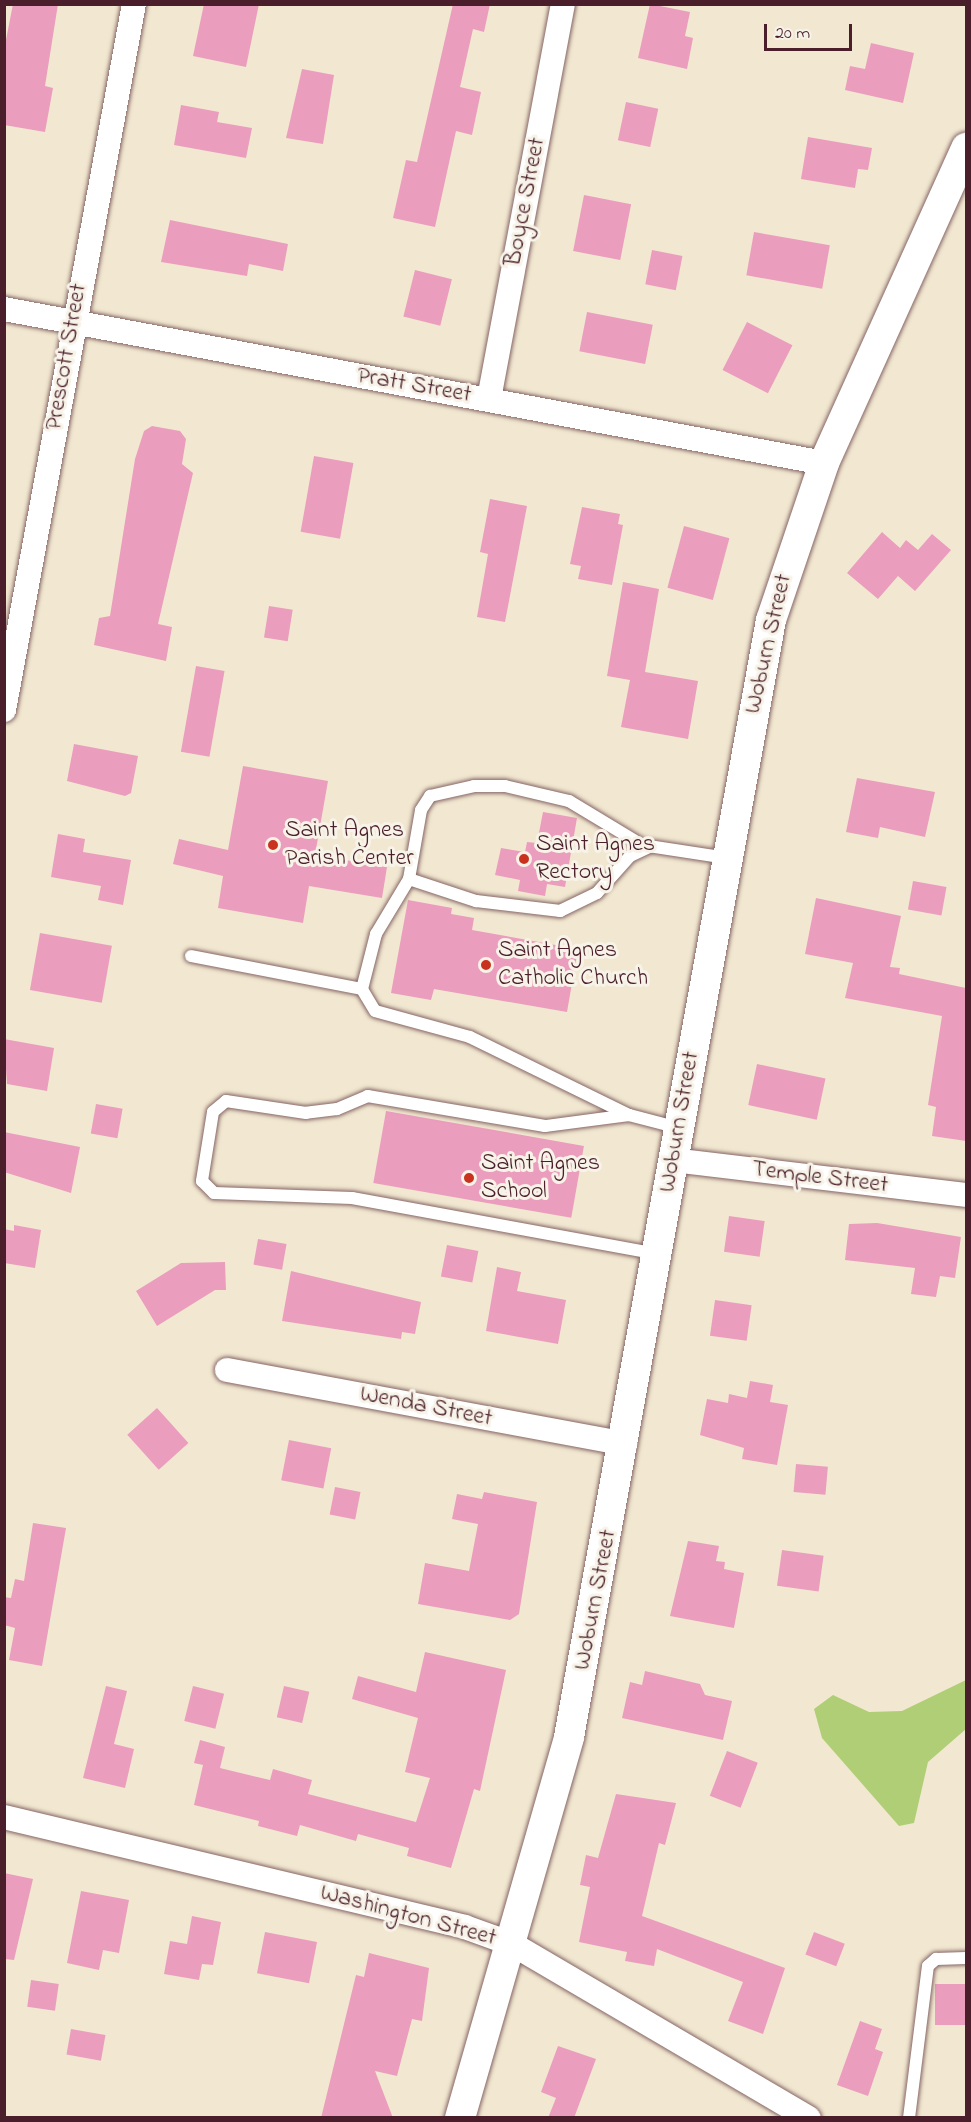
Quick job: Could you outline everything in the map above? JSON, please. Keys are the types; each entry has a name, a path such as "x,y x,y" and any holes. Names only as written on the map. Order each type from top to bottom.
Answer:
{"street":[{"name":"Prescott Street","path":"4,710 73,324 134,4"},
{"name":"Boyce Street","path":"489,399 562,4"},
{"name":"Woburn Street","path":"460,2118 512,1944 569,1737 625,1444 673,1160 771,620 824,463 966,148"},
{"name":"Pratt Street","path":"4,309 73,324 489,399 824,463"},
{"name":"Temple Street","path":"673,1160 966,1195"},
{"name":"Wenda Street","path":"227,1370 625,1444"},
{"name":"Washington Street","path":"4,1817 465,1927 512,1944 809,2118"}],"lane":[{"path":"679,1128 629,1115 470,1037 375,1011 362,989 376,934 409,879 426,799 474,786 555,796 650,847 727,858"},
{"path":"409,879 476,901 560,911 597,893 630,856 650,847"},
{"path":"191,956 362,989"},
{"path":"629,1115 545,1126 368,1096 314,1113 226,1101 213,1113 201,1177 214,1193 352,1198 657,1254"},
{"path":"909,2118 928,1966 936,1959 966,1959"}],"green space":[{"path":"966,1680 966,1729 928,1762 914,1823 899,1826 822,1738 814,1709 833,1695 869,1712 902,1711"}],"building":[{"path":"13,4 58,4 45,86 53,88 45,132 4,125 4,50"},
{"path":"204,4 259,4 246,67 193,56"},
{"path":"453,4 490,4 484,32 473,29 460,87 481,92 472,135 456,131 435,227 393,218 406,160 417,162"},
{"path":"650,4 690,12 685,36 693,38 687,69 638,58"},
{"path":"871,43 914,53 903,103 845,90 850,66 865,69"},
{"path":"302,69 334,75 323,144 286,138"},
{"path":"626,102 658,109 650,147 618,140"},
{"path":"181,105 219,112 217,122 252,128 246,158 174,145"},
{"path":"808,137 872,148 868,170 858,169 855,188 801,179"},
{"path":"584,195 631,204 620,260 573,251"},
{"path":"170,220 288,244 283,271 249,264 247,276 161,262"},
{"path":"754,232 830,245 822,289 746,275"},
{"path":"652,250 682,256 676,290 645,284"},
{"path":"415,270 452,279 440,326 403,317"},
{"path":"587,312 653,325 645,364 579,351"},
{"path":"747,322 792,345 768,393 722,370"},
{"path":"152,426 180,431 186,439 182,464 193,473 158,624 172,627 166,661 94,645 99,618 110,616 135,459 144,431"},
{"path":"314,456 353,463 340,539 301,532"},
{"path":"490,499 527,506 505,622 477,617 488,554 480,552"},
{"path":"582,507 620,514 618,524 623,525 612,585 578,579 581,566 570,564"},
{"path":"684,526 729,538 713,600 667,588"},
{"path":"882,532 900,548 906,540 918,550 932,534 951,550 915,591 898,576 878,599 847,573"},
{"path":"623,582 659,589 645,672 698,681 688,739 621,727 630,680 607,676"},
{"path":"269,606 293,610 288,641 264,638"},
{"path":"196,666 225,671 209,757 181,752"},
{"path":"74,744 138,756 131,793 125,796 67,781"},
{"name":"Saint Agnes Parish Center","path":"243,766 328,781 315,855 387,867 382,898 309,886 303,923 218,908 223,876 173,864 179,839 228,850"},
{"path":"857,778 935,792 925,837 880,827 878,838 846,832"},
{"name":"Saint Agnes Rectory","path":"543,812 577,818 565,887 547,884 545,896 518,891 520,880 495,875 501,848 525,852 527,842 537,843"},
{"path":"58,834 85,839 83,852 131,860 123,905 98,900 101,886 51,877"},
{"path":"913,881 946,887 941,915 908,910"},
{"path":"816,898 901,916 890,967 900,968 899,974 966,988 966,1141 932,1136 936,1107 928,1105 942,1016 845,998 853,963 805,954"},
{"name":"Saint Agnes Catholic Church","path":"408,900 452,908 451,914 474,918 472,930 578,949 567,1012 434,989 431,1000 391,993"},
{"path":"40,933 112,946 102,1003 30,990"},
{"path":"4,1039 54,1048 47,1091 7,1084"},
{"path":"757,1064 825,1079 817,1120 748,1105"},
{"path":"96,1104 123,1109 117,1138 91,1134"},
{"path":"386,1111 584,1146 571,1218 373,1183"},
{"path":"4,1132 80,1147 71,1193 4,1172"},
{"path":"729,1216 765,1221 760,1257 724,1252"},
{"path":"877,1223 961,1237 955,1278 940,1276 936,1297 911,1294 915,1268 845,1260 849,1224"},
{"path":"14,1225 41,1230 35,1268 4,1263 4,1229 14,1231"},
{"path":"258,1239 287,1244 282,1270 253,1265"},
{"path":"447,1245 478,1251 472,1283 441,1276"},
{"path":"225,1262 226,1290 215,1290 157,1326 136,1291 181,1263"},
{"path":"497,1267 521,1272 517,1291 566,1300 558,1344 486,1331"},
{"path":"291,1271 421,1302 415,1334 402,1332 401,1339 282,1321"},
{"path":"715,1300 752,1305 747,1341 710,1336"},
{"path":"750,1381 773,1385 770,1402 788,1405 777,1465 742,1459 744,1448 700,1435 707,1399 728,1403 729,1394 747,1398"},
{"path":"157,1408 188,1443 159,1470 127,1435"},
{"path":"289,1440 331,1448 323,1488 281,1480"},
{"path":"796,1464 828,1467 825,1495 794,1492"},
{"path":"335,1487 361,1492 355,1519 330,1514"},
{"path":"484,1492 537,1502 519,1614 510,1620 418,1604 425,1563 469,1571 478,1524 452,1519 457,1494 482,1499"},
{"path":"33,1523 66,1528 42,1666 9,1660 15,1628 4,1625 4,1597 11,1598 15,1579 24,1581"},
{"path":"688,1541 719,1546 716,1561 725,1562 724,1569 744,1573 734,1628 670,1616"},
{"path":"782,1550 824,1556 819,1591 777,1586"},
{"path":"425,1652 506,1670 480,1791 474,1789 451,1868 407,1856 409,1848 358,1834 356,1841 300,1825 297,1836 258,1826 259,1821 194,1805 203,1765 194,1763 200,1740 225,1747 220,1768 270,1780 273,1769 312,1780 308,1794 416,1822 430,1778 405,1772 418,1718 352,1699 358,1676 416,1692"},
{"path":"645,1671 700,1684 705,1695 732,1701 723,1740 622,1718 630,1682 642,1685"},
{"path":"106,1686 127,1691 114,1744 134,1749 125,1788 83,1778"},
{"path":"193,1686 224,1694 215,1729 184,1721"},
{"path":"284,1686 309,1692 302,1723 277,1717"},
{"path":"727,1751 758,1763 741,1808 710,1796"},
{"path":"616,1794 676,1803 665,1845 659,1843 642,1916 785,1968 763,2034 728,2021 743,1982 657,1949 654,1966 625,1961 627,1952 579,1942 590,1887 580,1885 586,1855 598,1858"},
{"path":"4,1873 33,1879 14,1960 4,1959"},
{"path":"81,1891 129,1900 119,1953 103,1950 99,1970 67,1963"},
{"path":"192,1916 221,1922 213,1965 202,1964 199,1980 164,1974 170,1941 187,1944"},
{"path":"265,1932 317,1942 309,1983 257,1973"},
{"path":"814,1932 845,1944 836,1966 805,1954"},
{"path":"369,1953 429,1968 422,2021 412,2019 397,2076 375,2071 393,2118 321,2118 356,1975 364,1977"},
{"path":"31,1980 59,1984 55,2011 27,2007"},
{"path":"935,1984 966,1984 966,2025 935,2025"},
{"path":"860,2021 882,2029 875,2049 883,2052 868,2096 837,2085"},
{"path":"71,2029 105,2035 101,2061 66,2055"},
{"path":"558,2046 596,2059 574,2118 548,2118 556,2098 541,2092"}],"place":[{"name":"Saint Agnes Parish Center","path":"273,845"},
{"name":"Saint Agnes Rectory","path":"524,859"},
{"name":"Saint Agnes Catholic Church","path":"486,965"},
{"name":"Saint Agnes School","path":"469,1178"}]}
